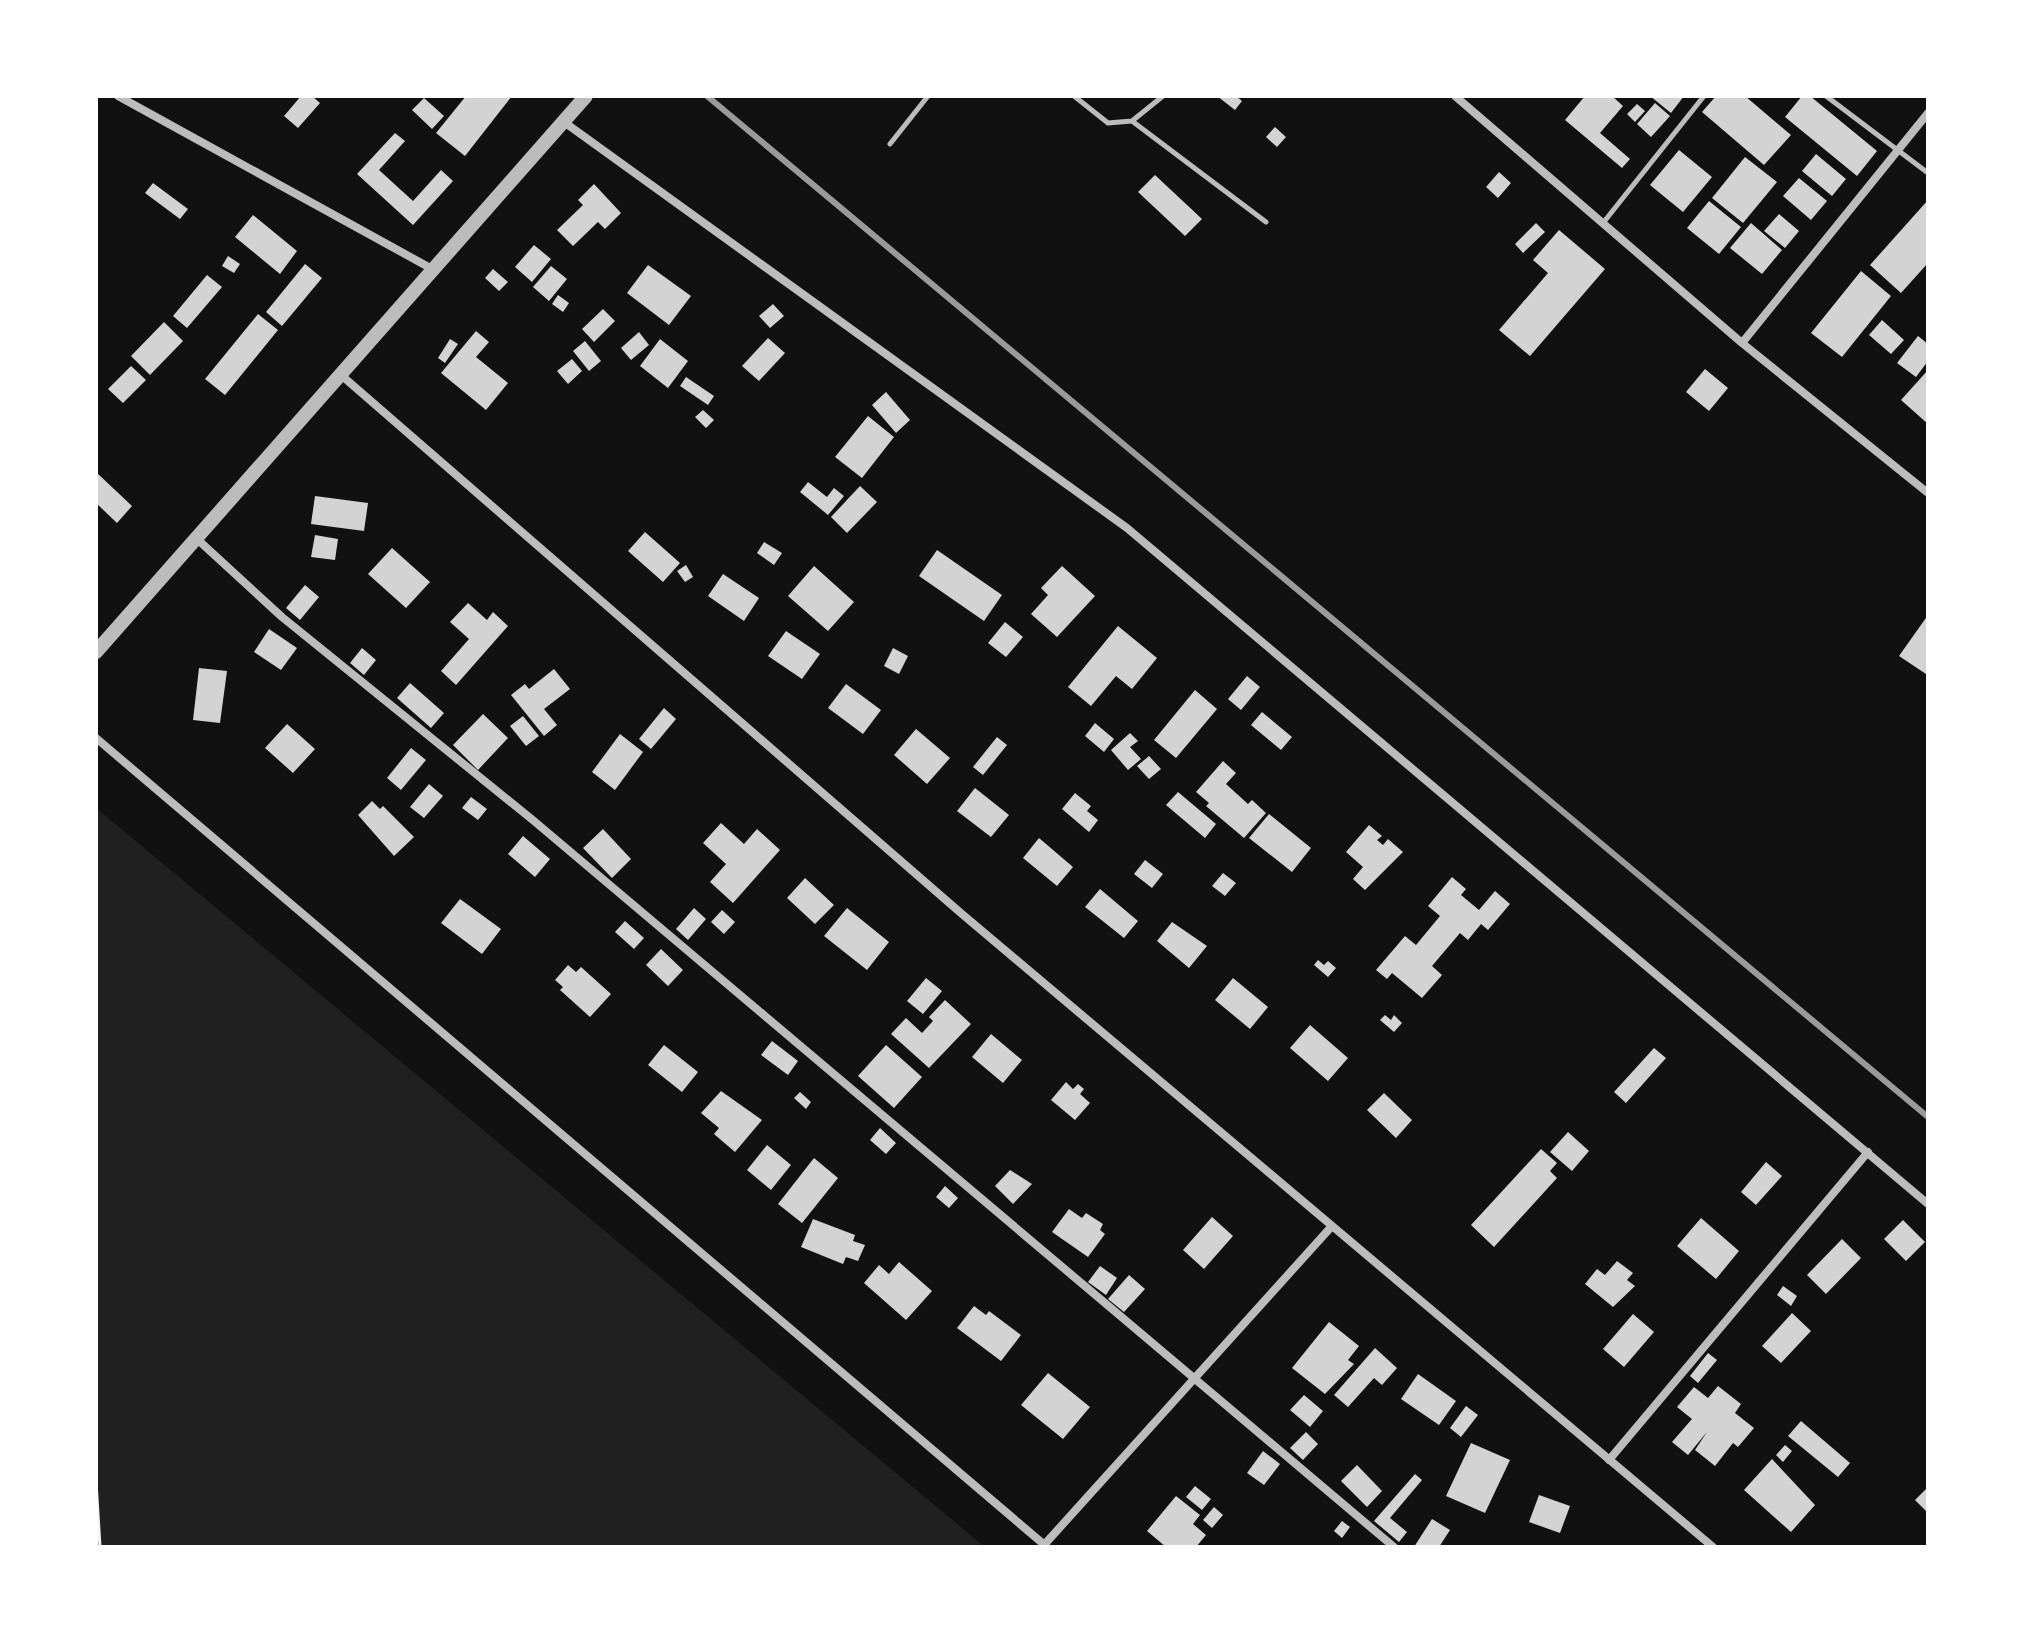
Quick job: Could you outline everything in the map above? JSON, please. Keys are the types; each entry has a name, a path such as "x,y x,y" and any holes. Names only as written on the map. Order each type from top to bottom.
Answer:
{"street":[{"path":"118,96 434,270"},
{"path":"96,652 586,96"},
{"path":"1455,96 1742,343 1928,493"},
{"path":"1742,343 1928,113"},
{"path":"564,122 1127,528 1928,1204"},
{"path":"341,375 962,914 1713,1547"},
{"path":"197,539 282,617 546,831 1394,1547"},
{"path":"96,738 1046,1546 1332,1226"},
{"path":"1609,1460 1868,1152"}],"lane":[{"path":"890,144 928,96"},
{"path":"1074,96 1108,123 1132,121 1163,96"},
{"path":"1603,223 1704,96"},
{"path":"1826,96 1899,148 1928,173"},
{"path":"1132,121 1266,222"}],"path":[{"path":"96,1481 100,1547"}],"shaded area":[{"path":"96,808 985,1547 96,1547"}],"building":[{"path":"301,96 312,96 320,103 298,128 284,116"},
{"path":"466,96 512,96 465,156 436,133"},
{"path":"1217,96 1236,96 1242,101 1235,110"},
{"path":"1585,96 1612,96 1623,106 1600,133 1630,159 1622,168 1565,120"},
{"path":"1650,96 1684,96 1671,113"},
{"path":"1716,96 1745,96 1791,135 1764,165 1702,112"},
{"path":"1802,96 1810,96 1877,151 1857,176 1785,117"},
{"path":"424,98 444,116 432,129 412,110"},
{"path":"1655,103 1670,116 1651,137 1637,124"},
{"path":"1637,104 1645,111 1635,122 1627,114"},
{"path":"1275,127 1286,137 1277,147 1266,137"},
{"path":"395,133 405,141 379,170 413,201 441,170 453,181 413,225 357,174"},
{"path":"1679,150 1712,177 1683,212 1650,185"},
{"path":"1816,154 1846,179 1832,196 1802,171"},
{"path":"1745,157 1777,182 1743,223 1712,198"},
{"path":"1499,172 1511,183 1498,198 1486,187"},
{"path":"1155,175 1202,219 1185,236 1138,192"},
{"path":"1799,178 1827,201 1811,220 1783,196"},
{"path":"153,183 188,209 180,219 145,193"},
{"path":"594,184 621,213 605,229 598,222 573,246 557,230 583,205 578,200"},
{"path":"1928,200 1928,263 1901,293 1870,265"},
{"path":"1709,201 1741,227 1719,254 1687,228"},
{"path":"1779,214 1799,231 1785,248 1764,231"},
{"path":"253,215 297,251 280,274 235,237"},
{"path":"1536,223 1545,232 1523,253 1515,244"},
{"path":"1751,223 1782,250 1762,274 1730,248"},
{"path":"1559,230 1605,269 1530,356 1499,330 1548,273 1533,260"},
{"path":"534,245 551,259 532,282 515,267"},
{"path":"228,256 240,264 234,273 222,266"},
{"path":"305,264 322,278 282,326 266,312"},
{"path":"648,265 691,296 669,325 627,293"},
{"path":"551,266 567,279 549,301 533,287"},
{"path":"493,269 508,282 499,291 485,278"},
{"path":"1861,271 1891,296 1842,357 1811,333"},
{"path":"207,275 222,287 187,328 173,316"},
{"path":"558,295 569,303 563,312 552,304"},
{"path":"773,304 784,316 770,328 759,316"},
{"path":"603,309 615,321 594,342 582,329"},
{"path":"258,314 278,330 225,395 205,379"},
{"path":"1882,320 1904,340 1891,354 1869,335"},
{"path":"164,322 183,341 150,375 131,356"},
{"path":"476,331 489,342 476,357 508,383 486,410 441,373"},
{"path":"639,332 649,345 631,360 621,348"},
{"path":"1918,336 1928,344 1928,361 1916,377 1897,363"},
{"path":"768,338 785,353 759,381 742,366"},
{"path":"450,339 458,344 445,363 438,358"},
{"path":"660,339 688,361 668,388 640,366"},
{"path":"585,341 601,361 589,371 573,351"},
{"path":"572,359 582,371 568,384 557,371"},
{"path":"131,366 146,380 123,403 108,389"},
{"path":"1705,369 1728,388 1709,411 1686,392"},
{"path":"1928,370 1928,424 1901,400"},
{"path":"686,377 714,396 708,405 680,386"},
{"path":"886,392 910,420 896,433 872,405"},
{"path":"703,410 714,420 706,428 695,417"},
{"path":"868,416 894,437 862,478 835,457"},
{"path":"96,472 132,506 117,523 96,503"},
{"path":"808,482 827,497 834,488 844,496 828,515 800,492"},
{"path":"860,486 877,502 847,533 831,517"},
{"path":"315,496 368,503 364,531 311,524"},
{"path":"645,532 680,563 663,582 628,551"},
{"path":"315,535 338,539 335,560 311,557"},
{"path":"764,542 782,553 774,565 757,553"},
{"path":"392,548 430,582 406,608 368,574"},
{"path":"937,550 1002,595 984,621 919,576"},
{"path":"686,565 693,577 685,582 677,571"},
{"path":"814,566 854,602 828,631 788,596"},
{"path":"1062,566 1095,596 1057,637 1031,614 1048,595 1041,588"},
{"path":"723,574 759,598 744,621 708,596"},
{"path":"305,585 319,597 300,620 286,608"},
{"path":"468,603 487,620 493,612 508,626 456,685 441,671 469,639 450,622"},
{"path":"1928,615 1928,671 1926,674 1899,656"},
{"path":"1005,622 1023,637 1006,657 988,643"},
{"path":"1118,626 1157,658 1132,689 1116,676 1091,706 1068,687"},
{"path":"269,629 297,648 281,670 254,652"},
{"path":"786,631 820,654 802,679 768,656"},
{"path":"362,648 376,660 364,675 350,663"},
{"path":"893,648 908,656 899,674 884,666"},
{"path":"199,668 227,671 220,723 193,720"},
{"path":"554,669 570,689 544,709 557,725 544,736 511,695 525,684 529,689"},
{"path":"1247,676 1260,687 1241,710 1228,699"},
{"path":"410,683 444,713 431,728 397,698"},
{"path":"846,684 881,710 863,734 828,708"},
{"path":"1195,690 1217,709 1176,758 1154,740"},
{"path":"664,708 676,719 651,749 639,739"},
{"path":"1262,712 1292,737 1281,750 1251,725"},
{"path":"483,714 508,738 478,770 453,745"},
{"path":"523,716 539,736 526,746 510,726"},
{"path":"1095,723 1114,739 1104,752 1085,736"},
{"path":"287,724 315,749 293,773 265,748"},
{"path":"916,729 950,758 927,784 894,755"},
{"path":"1130,733 1138,741 1130,747 1141,759 1128,770 1111,750"},
{"path":"620,734 643,752 615,790 592,772"},
{"path":"997,737 1007,745 983,775 973,767"},
{"path":"411,748 426,760 401,790 387,778"},
{"path":"1149,756 1161,769 1149,779 1137,766"},
{"path":"1223,761 1236,773 1226,784 1248,804 1252,800 1266,813 1244,838 1206,806 1209,803 1196,792"},
{"path":"429,784 443,796 424,818 410,807"},
{"path":"975,788 1009,815 991,837 957,811"},
{"path":"1178,792 1216,824 1205,838 1166,805"},
{"path":"1075,793 1091,806 1087,811 1098,820 1089,832 1062,809"},
{"path":"471,797 487,809 478,820 462,808"},
{"path":"372,801 380,809 383,806 414,837 394,856 358,815"},
{"path":"1269,814 1311,848 1292,872 1249,838"},
{"path":"721,823 744,844 757,829 780,850 733,903 710,882 726,864 703,843"},
{"path":"1369,825 1382,836 1377,840 1383,845 1388,839 1403,852 1365,890 1353,879 1363,867 1346,852"},
{"path":"603,829 631,859 612,878 583,848"},
{"path":"523,836 550,859 535,877 508,854"},
{"path":"1039,838 1073,867 1057,886 1023,858"},
{"path":"1145,860 1163,874 1152,888 1134,874"},
{"path":"1223,873 1236,883 1225,896 1212,886"},
{"path":"1452,877 1466,889 1461,895 1479,910 1495,891 1510,904 1488,930 1481,924 1468,940 1460,933 1432,966 1442,975 1422,998 1392,973 1387,979 1376,970 1405,936 1416,945 1440,916 1428,906"},
{"path":"805,878 834,905 815,924 787,898"},
{"path":"1100,889 1138,921 1124,938 1085,907"},
{"path":"460,899 501,929 482,954 441,923"},
{"path":"694,908 706,919 688,940 676,929"},
{"path":"847,908 889,942 867,970 824,936"},
{"path":"722,910 735,922 724,934 711,922"},
{"path":"625,921 644,938 634,949 615,932"},
{"path":"1172,922 1207,946 1189,968 1157,941"},
{"path":"661,949 683,970 668,986 646,965"},
{"path":"1318,960 1324,965 1328,961 1336,968 1328,977 1314,965"},
{"path":"568,965 576,972 581,967 611,994 590,1017 560,990 563,987 555,980"},
{"path":"926,978 942,991 923,1014 907,1001"},
{"path":"1233,978 1268,1007 1250,1029 1215,1000"},
{"path":"945,1000 971,1024 929,1068 891,1034 906,1018 922,1033 933,1021 929,1017"},
{"path":"1385,1015 1391,1020 1394,1015 1402,1023 1394,1032 1380,1020"},
{"path":"1310,1025 1348,1058 1328,1081 1290,1048"},
{"path":"991,1034 1022,1060 1003,1083 972,1057"},
{"path":"772,1041 798,1061 788,1075 761,1055"},
{"path":"664,1045 698,1072 682,1092 648,1065"},
{"path":"886,1045 922,1077 894,1108 858,1076"},
{"path":"1654,1048 1666,1058 1626,1103 1614,1092"},
{"path":"1066,1082 1073,1089 1078,1084 1084,1089 1080,1094 1090,1103 1075,1120 1051,1100"},
{"path":"721,1091 762,1120 735,1152 714,1134 719,1128 701,1113"},
{"path":"800,1092 811,1102 806,1109 794,1098"},
{"path":"1384,1093 1412,1120 1396,1138 1367,1110"},
{"path":"880,1128 896,1143 886,1154 870,1140"},
{"path":"1568,1132 1589,1151 1572,1171 1550,1152"},
{"path":"767,1145 791,1165 771,1190 747,1170"},
{"path":"1541,1149 1557,1163 1550,1171 1557,1178 1494,1247 1471,1225"},
{"path":"814,1158 838,1178 802,1223 778,1204"},
{"path":"1766,1162 1782,1176 1756,1205 1741,1192"},
{"path":"1010,1170 1032,1184 1013,1204 995,1186"},
{"path":"945,1186 958,1198 949,1208 936,1197"},
{"path":"1069,1209 1082,1218 1086,1213 1103,1224 1100,1230 1105,1234 1088,1257 1052,1232"},
{"path":"1212,1217 1233,1236 1204,1269 1183,1250"},
{"path":"1701,1218 1739,1251 1716,1279 1677,1246"},
{"path":"813,1219 855,1235 853,1241 865,1245 858,1261 846,1257 843,1264 801,1247"},
{"path":"1903,1220 1925,1242 1906,1261 1884,1239"},
{"path":"1842,1239 1861,1258 1826,1294 1807,1275"},
{"path":"1617,1261 1633,1273 1627,1280 1635,1286 1613,1307 1585,1284 1597,1269 1605,1275"},
{"path":"899,1262 932,1291 906,1320 864,1283 879,1265 889,1274"},
{"path":"1100,1266 1117,1278 1106,1295 1088,1282"},
{"path":"1129,1275 1145,1289 1124,1312 1108,1299"},
{"path":"1783,1286 1797,1296 1791,1306 1777,1295"},
{"path":"974,1306 986,1315 989,1311 1021,1335 1001,1361 957,1328"},
{"path":"1792,1313 1811,1331 1781,1363 1762,1346"},
{"path":"1633,1314 1654,1332 1624,1367 1603,1349"},
{"path":"1329,1322 1359,1346 1348,1360 1354,1364 1325,1394 1292,1368"},
{"path":"1375,1348 1397,1368 1382,1385 1374,1378 1348,1407 1334,1395"},
{"path":"1708,1353 1717,1360 1698,1383 1690,1376"},
{"path":"1048,1373 1090,1407 1063,1439 1021,1405"},
{"path":"1418,1374 1456,1401 1439,1425 1401,1399"},
{"path":"1718,1386 1741,1404 1735,1413 1754,1428 1738,1447 1733,1443 1715,1466 1695,1450 1707,1432 1688,1455 1672,1442 1692,1419 1677,1407 1694,1387 1708,1398"},
{"path":"1304,1395 1323,1411 1310,1427 1290,1410"},
{"path":"1466,1406 1478,1415 1461,1437 1450,1428"},
{"path":"1801,1421 1850,1463 1838,1477 1788,1436"},
{"path":"1306,1432 1318,1444 1303,1460 1290,1448"},
{"path":"1471,1443 1510,1460 1485,1513 1446,1496"},
{"path":"1785,1445 1792,1451 1783,1462 1776,1455"},
{"path":"1263,1451 1280,1464 1264,1485 1247,1473"},
{"path":"1772,1459 1815,1505 1791,1532 1744,1490"},
{"path":"1357,1465 1382,1491 1367,1507 1341,1481"},
{"path":"1415,1474 1422,1480 1390,1518 1407,1532 1399,1542 1374,1521"},
{"path":"1195,1486 1211,1499 1202,1510 1186,1497"},
{"path":"1928,1487 1928,1510 1926,1511 1915,1500"},
{"path":"1539,1495 1570,1506 1560,1533 1529,1522"},
{"path":"1176,1496 1200,1515 1193,1524 1206,1535 1196,1547 1166,1547 1147,1531"},
{"path":"1214,1507 1223,1515 1212,1528 1203,1520"},
{"path":"1432,1519 1450,1530 1439,1547 1414,1547"},
{"path":"1342,1521 1350,1527 1342,1538 1334,1531"}],"railway":[{"path":"707,96 1928,1117"}]}
